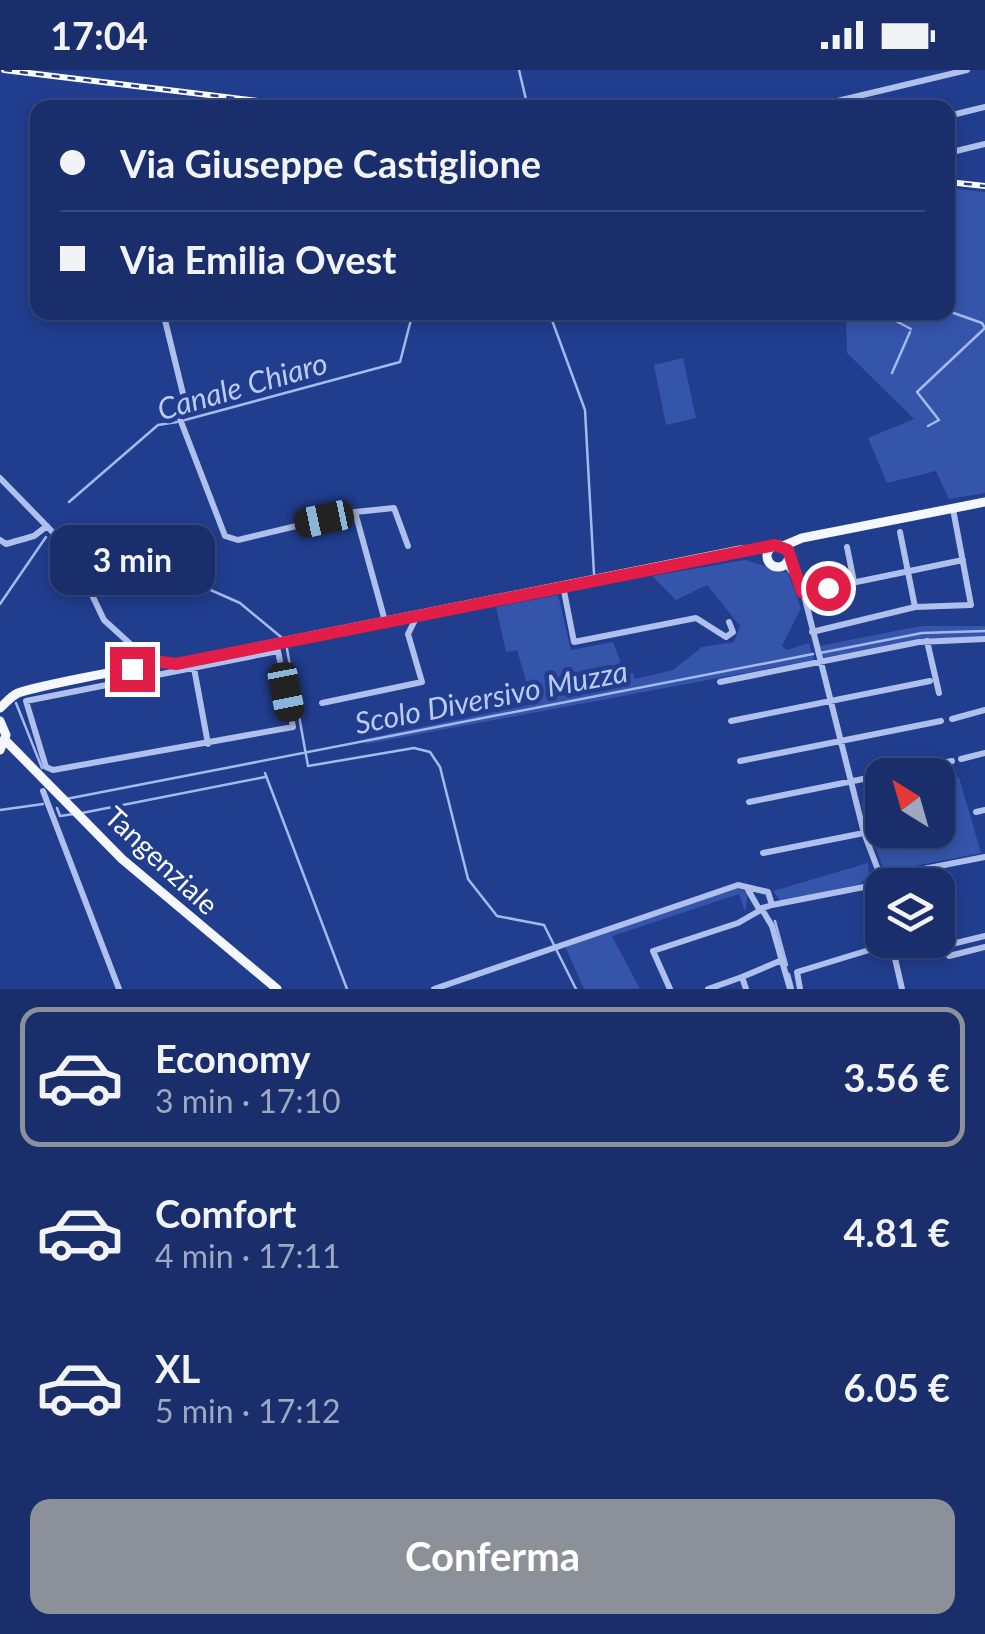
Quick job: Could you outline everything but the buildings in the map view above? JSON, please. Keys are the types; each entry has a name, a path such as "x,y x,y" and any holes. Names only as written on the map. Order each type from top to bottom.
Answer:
{"main road":[{"path":"769,562 808,538 985,502"},
{"path":"2,749 0,721 7,702 141,664 176,664 386,621 407,627 420,614 731,553 771,548 786,554"},
{"path":"769,562 771,548"},
{"path":"731,553 756,555 769,562"},
{"path":"141,664 150,649 155,661"},
{"name":"Tangenziale","path":"2,749 48,775 122,860 277,989"}],"street":[{"path":"841,100 967,70"},
{"path":"955,114 985,107"},
{"path":"955,151 985,144"},
{"path":"165,320 185,402 180,420 230,540 355,512 394,508 408,546"},
{"path":"0,478 72,554 104,620 141,664"},
{"path":"815,625 915,607 971,605 953,509"},
{"path":"355,512 386,621"},
{"path":"0,540 11,544 47,525"},
{"path":"900,532 915,607"},
{"path":"846,547 854,582"},
{"path":"786,554 815,625 829,701 875,868"},
{"path":"801,589 963,560"},
{"path":"565,586 576,642 696,618 716,633"},
{"path":"322,704 422,682 407,627"},
{"path":"720,682 927,641 985,639"},
{"path":"927,641 940,693"},
{"path":"278,651 293,727 48,775 26,701 141,664 194,668 278,651"},
{"path":"194,668 208,744"},
{"path":"730,722 930,682"},
{"path":"952,719 985,710"},
{"path":"740,761 941,721"},
{"path":"961,759 985,753"},
{"path":"750,802 865,777"},
{"path":"45,794 119,989"},
{"path":"976,812 985,810"},
{"path":"763,853 864,833"},
{"path":"938,868 985,857"},
{"path":"434,989 738,884 759,892 772,903 772,926 790,989"},
{"path":"757,906 865,885"},
{"path":"746,888 772,926"},
{"path":"670,989 653,951 744,920 757,906 759,892"},
{"path":"955,943 985,936"},
{"path":"955,954 985,947"},
{"path":"800,989 798,972 865,950"},
{"path":"895,958 902,989"},
{"path":"708,989 782,960"},
{"path":"742,978 746,989"}],"shaded area":[{"path":"955,189 985,192 985,493 949,499 936,471 887,483 868,438 914,419 847,353 846,320 955,320"},
{"path":"683,358 696,418 666,425 654,365"},
{"path":"745,560 788,573 801,608 782,646 787,650 809,643 814,660 366,744 364,739 533,704 517,650 506,652 496,607 558,595 571,650 613,642 625,674 633,673 635,679 673,670 702,647 734,642 740,626 707,585 676,600 652,576"},
{"path":"921,626 985,626 985,638 925,638 822,658 819,646"},
{"path":"959,777 981,853 904,868 883,868 876,848 955,848 955,778"},
{"path":"868,863 865,880 860,884 788,900 780,900 773,891"},
{"path":"734,887 748,893 745,912 739,894 612,936 640,989 584,989 565,946"}],"waterway":[{"name":"Canale Chiaro","path":"519,70 526,100"},
{"path":"928,426 939,420 917,392 985,328 982,323 955,313"},
{"name":"Canale Chiaro","path":"185,420 400,362 411,320"},
{"path":"552,320 585,410 594,574"},
{"path":"894,320 911,329"},
{"path":"892,373 910,332"},
{"name":"Canale Chiaro","path":"69,502 158,425 177,422"},
{"name":"Canale Chiaro","path":"0,604 46,537"},
{"path":"102,542 240,603 281,637"},
{"name":"Scolo Diversivo Muzza","path":"820,653 922,633 985,631"},
{"path":"287,649 308,766 414,748 430,752 440,767 468,879 497,916 544,925 576,989"},
{"name":"Scolo Diversivo Muzza","path":"66,799 813,654"},
{"name":"Canale Chiaro","path":"16,703 42,768"},
{"name":"Canale Chiaro","path":"265,773 347,989"},
{"name":"Canale Chiaro","path":"82,813 265,777"},
{"name":"Scolo Diversivo Muzza","path":"0,810 43,804"},
{"name":"Canale Chiaro","path":"57,808 60,816 74,814"},
{"path":"775,921 787,965"},
{"path":"789,974 793,989"}],"railway":[{"path":"4,70 250,100"},
{"path":"955,183 985,186"}],"route":[{"path":"132,669 113,674 136,657 142,668 155,661 176,664 740,550 766,550 775,545 788,550 802,592 828,588"}]}
